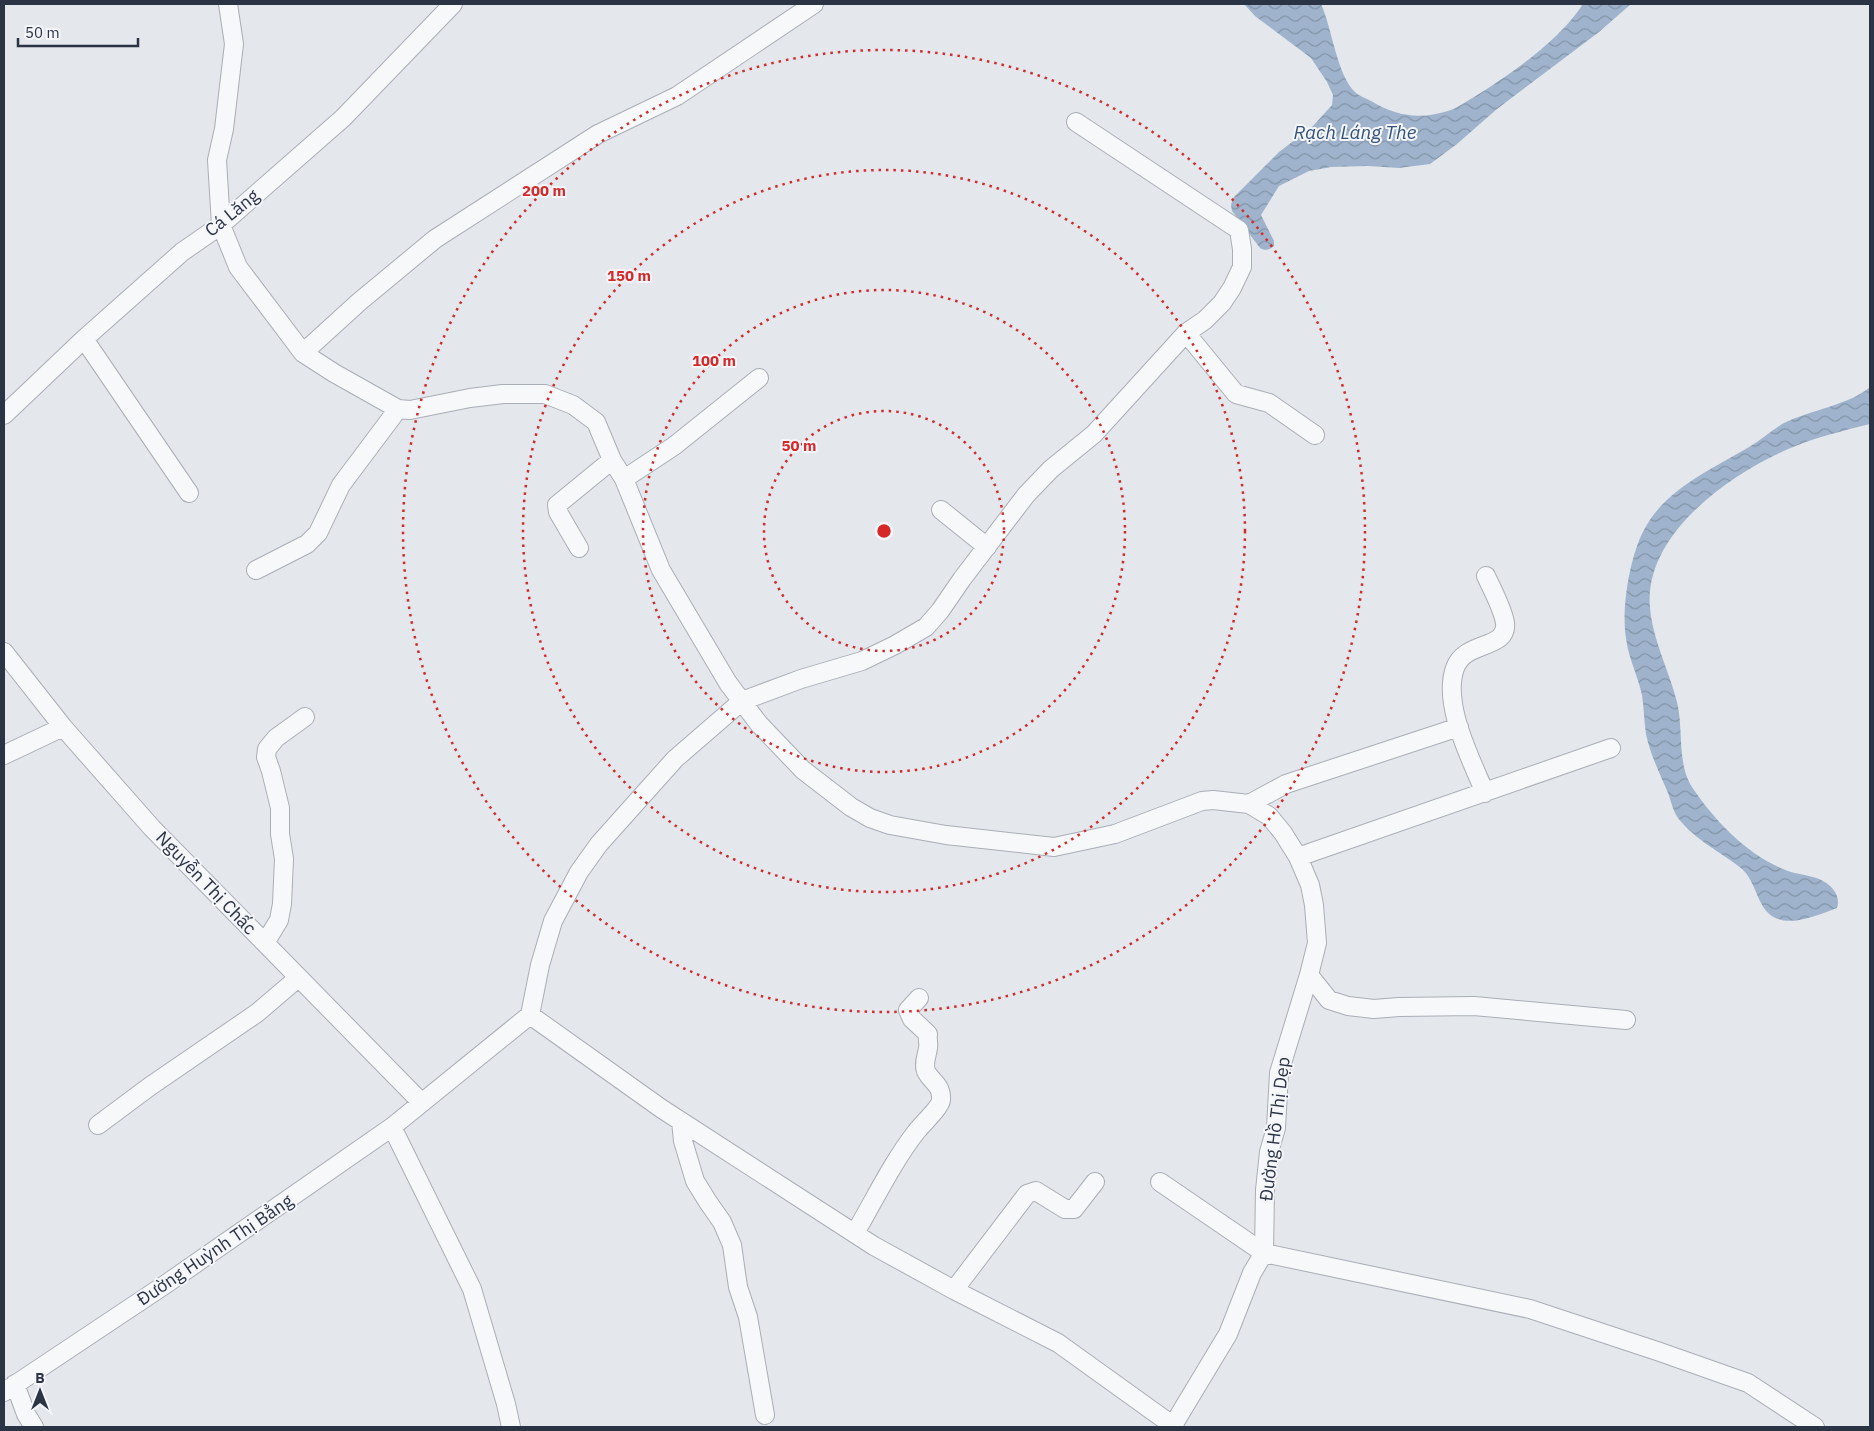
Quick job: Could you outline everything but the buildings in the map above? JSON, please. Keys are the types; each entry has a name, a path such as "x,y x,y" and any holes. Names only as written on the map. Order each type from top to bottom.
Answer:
{"street":[{"path":"228,4 234,44 224,129 218,160 221,225 238,268 303,353 398,409 410,410 470,398 503,394 544,394 573,404 596,422 612,460 624,479 661,570 728,683 759,724 803,770 851,807 870,818 890,825 946,835 1054,847 1115,834 1202,801 1213,800 1250,804 1286,784 1459,727"},
{"name":"Cá Lăng","path":"4,415 84,339 182,252 221,225 343,118 453,4"},
{"path":"303,353 359,302 435,239 598,134 677,96 814,4"},
{"path":"1076,122 1239,230 1242,268 1232,288 1205,320 1186,333 1094,434 1026,494 940,611 926,627 862,661 801,679 742,701 675,759 599,844 579,872 554,921 540,965 530,1015 681,1121 874,1246 954,1290 1058,1343 1173,1427"},
{"path":"1186,333 1236,394 1269,403 1315,435"},
{"path":"84,339 188,494"},
{"path":"624,479 674,446 759,378"},
{"path":"256,570 307,544 318,533 341,485 398,409"},
{"path":"579,548 558,512 557,505 612,460"},
{"path":"941,510 987,547"},
{"path":"1484,793 1459,727 1452,702 1452,680 1455,667 1462,655 1476,648 1489,645 1503,635 1505,630 1504,621 1486,576"},
{"name":"Nguyễn Thị Chấc","path":"4,652 63,727 152,828 421,1102"},
{"path":"265,944 279,920 282,904 284,859 280,834 280,808 266,757 267,749 276,738 305,717"},
{"path":"4,754 63,727"},
{"path":"1298,857 1611,748"},
{"name":"Đường Hồ Thị Dẹp","path":"1173,1427 1228,1334 1252,1273 1264,1253 1265,1190 1269,1152 1276,1128 1279,1073 1309,975 1316,943 1314,905 1310,885 1298,857 1283,833 1269,816 1250,804"},
{"path":"1309,975 1329,1000 1348,1006 1374,1009 1474,1006 1626,1020"},
{"path":"98,1125 149,1087 257,1014 298,978"},
{"path":"855,1233 900,1152 926,1119 938,1109 941,1102 938,1084 927,1073 925,1066 929,1046 927,1041 928,1034 912,1019 908,1010 919,998"},
{"name":"Đường Huỳnh Thị Bẳng","path":"10,1388 166,1284 392,1127 530,1015"},
{"path":"681,1121 683,1141 695,1181 722,1222 732,1245 738,1287 748,1317 765,1415"},
{"path":"392,1127 472,1289 511,1427"},
{"path":"954,1290 1027,1194 1036,1191 1065,1209 1074,1209 1095,1182"},
{"path":"1160,1182 1264,1253 1530,1309 1748,1383 1815,1427"},
{"path":"10,1388 34,1427"}],"water":[{"name":"Rạch Láng The","path":"1244,4 1321,4 1339,63 1355,92 1391,111 1420,116 1454,109 1503,78 1548,43 1583,4 1631,4 1599,32 1497,109 1457,144 1430,164 1399,168 1368,166 1331,167 1309,171 1279,186 1261,215 1274,241 1274,246 1265,250 1260,248 1232,211 1233,198 1279,152 1313,126 1332,105 1333,95 1311,58 1255,16"},
{"path":"1870,387 1870,424 1798,445 1748,470 1722,487 1698,507 1677,529 1661,554 1652,580 1650,608 1654,632 1677,702 1683,759 1688,780 1712,814 1745,846 1770,863 1783,869 1824,881 1837,895 1837,908 1806,919 1785,921 1776,918 1768,912 1742,869 1692,833 1675,812 1648,741 1642,695 1627,645 1625,612 1628,582 1635,552 1645,528 1654,514 1677,491 1784,423 1840,403"}]}
